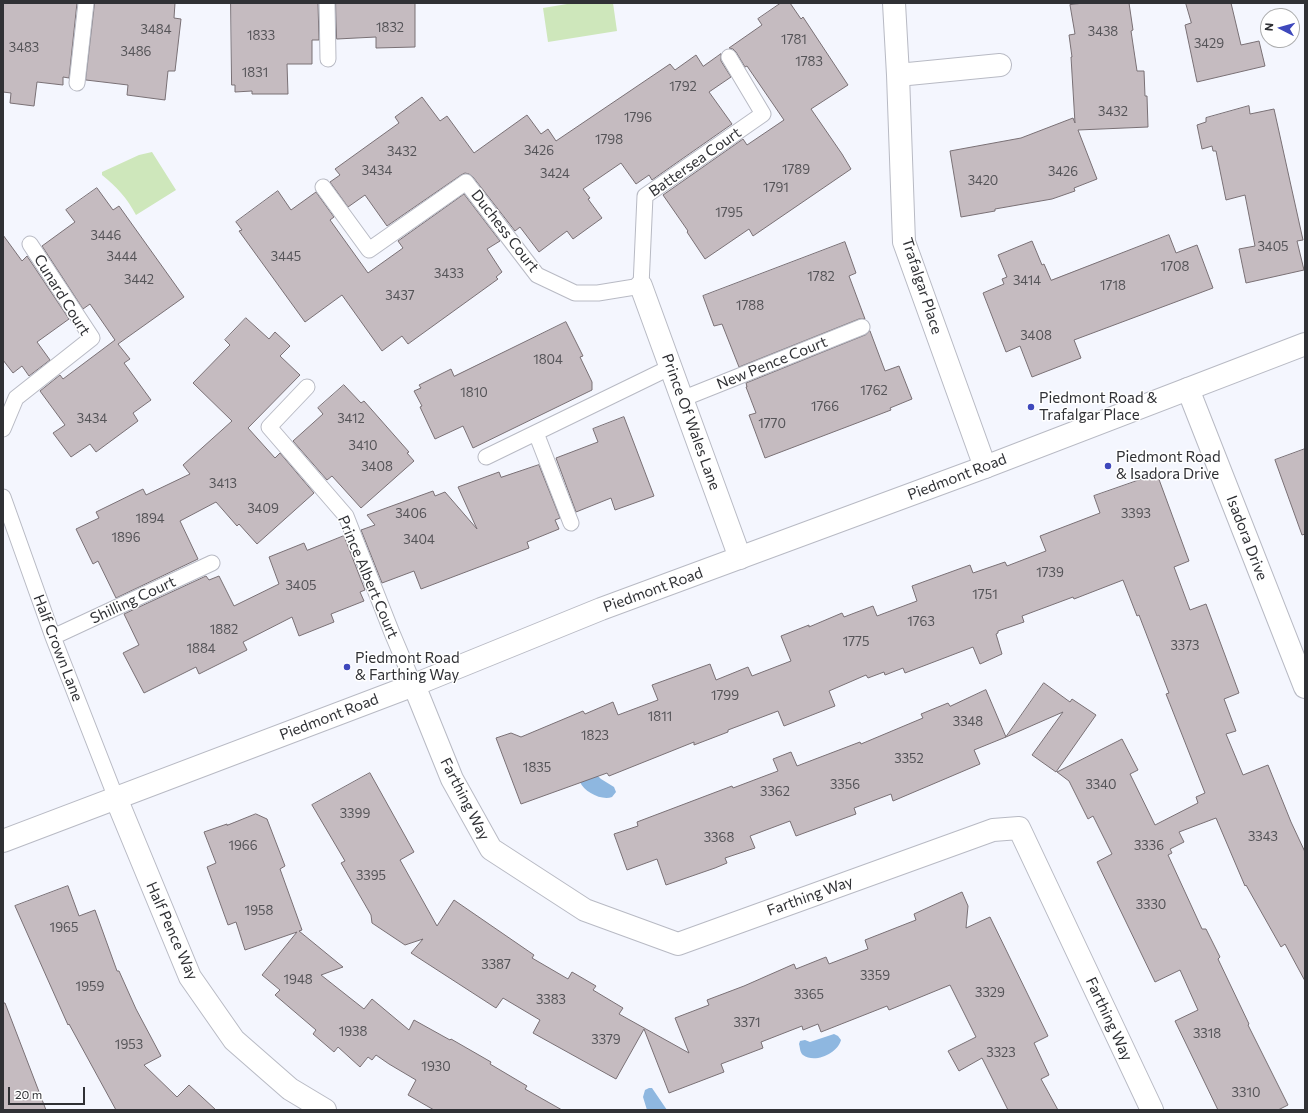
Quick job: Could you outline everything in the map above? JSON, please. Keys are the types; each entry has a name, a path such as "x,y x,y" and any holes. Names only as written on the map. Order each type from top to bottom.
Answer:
{"street":[{"name":"Trafalgar Place","path":"894,3 904,242 985,467"},
{"path":"898,74 1000,65"},
{"name":"Prince Of Wales Lane","path":"641,286 740,558"},
{"name":"Piedmont Road","path":"3,840 414,685 601,610 985,467 1305,344"},
{"name":"Isadora Drive","path":"1188,389 1305,687"},
{"name":"Farthing Way","path":"414,685 452,779 491,849 585,910 678,944 993,830 1019,828 1152,1110"},
{"name":"Half Pence Way","path":"116,798 190,977 234,1040 290,1089 325,1110"}],"lane":[{"path":"77,83 86,3"},
{"path":"327,3 328,59"},
{"name":"Battersea Court","path":"641,286 645,196 763,114 729,58"},
{"name":"Duchess Court","path":"323,187 369,250 466,182 537,275 575,293 598,293 641,286"},
{"name":"Cunard Court","path":"3,429 16,398 92,338 30,244"},
{"name":"New Pence Court","path":"682,398 862,327"},
{"path":"486,457 671,366"},
{"name":"Prince Albert Court","path":"307,387 269,427 346,516 414,685"},
{"path":"536,433 571,523"},
{"name":"Half Crown Lane","path":"3,497 54,637 116,798"},
{"name":"Shilling Court","path":"54,637 212,563"}],"green space":[{"path":"573,3 613,3 617,31 548,42 543,8"},
{"path":"152,152 176,190 136,215 125,198 117,188 102,175 102,172 139,155"}],"water":[{"path":"595,773 601,779 614,787 616,792 612,797 599,797 589,792 582,786 580,782"},
{"path":"834,1034 841,1040 839,1045 831,1053 820,1058 814,1058 808,1057 801,1053 799,1044 800,1041 805,1040 810,1042"},
{"path":"652,1088 667,1110 647,1110 643,1097 645,1090"}],"building":[{"path":"3,3 77,3 69,78 63,77 63,85 37,82 34,106 10,103 11,93 3,92"},
{"path":"95,3 175,3 174,18 181,19 175,71 168,71 165,100 127,95 128,85 86,80"},
{"path":"231,3 318,3 319,40 312,40 312,64 287,64 288,94 252,94 252,91 235,92 235,85 232,85"},
{"path":"336,3 415,3 415,47 376,48 376,37 337,39"},
{"path":"781,3 790,3 801,19 803,17 848,85 811,109 851,169 753,236 749,229 705,259 663,195 743,139 747,145 784,120 747,66 745,67 733,49 729,48 762,25 758,19"},
{"path":"1084,3 1129,3 1133,30 1131,31 1137,71 1144,71 1145,96 1147,96 1148,127 1078,130 1097,179 1074,188 1075,191 1052,199 995,209 995,211 961,217 950,151 1021,138 1073,118 1075,123 1072,57 1069,35 1075,34 1070,5"},
{"path":"1186,3 1231,3 1241,45 1259,41 1265,66 1197,82 1185,25 1191,23"},
{"path":"721,54 721,61 731,77 709,92 732,124 652,180 649,175 636,184 621,163 583,189 590,198 588,199 602,218 573,239 567,231 539,252 520,227 515,231 473,177 469,174 465,173 461,175 387,226 365,195 348,207 330,182 340,175 335,169 399,123 395,117 422,97 440,121 447,116 474,153 527,115 541,134 548,129 556,141 670,64 675,70 696,55 703,66"},
{"path":"1249,106 1250,114 1274,109 1303,240 1297,241 1304,270 1246,283 1239,249 1255,246 1245,195 1226,200 1216,151 1213,151 1212,146 1202,149 1197,125 1206,122 1206,118"},
{"path":"97,188 113,210 119,206 184,297 118,344 130,359 124,363 151,400 133,413 138,421 96,452 90,444 71,457 53,433 65,425 40,391 60,375 63,379 115,340 90,304 83,309 42,246 75,222 66,210"},
{"path":"278,191 291,210 316,192 334,217 330,220 368,273 403,248 398,241 464,194 500,241 487,249 502,272 496,277 498,279 408,344 402,336 382,351 342,295 305,322 239,231 242,230 236,222"},
{"path":"3,235 22,261 27,256 69,319 37,342 50,360 29,376 22,366 13,373 3,360"},
{"path":"1169,235 1176,253 1197,245 1213,288 1074,340 1081,358 1032,377 1020,346 1006,352 983,293 1004,284 1002,279 1007,277 998,255 1032,241 1042,265 1044,264 1051,280"},
{"path":"845,242 856,273 849,276 865,319 859,319 739,367 722,324 714,326 703,296"},
{"path":"246,318 269,339 275,332 290,346 280,356 300,375 248,428 275,458 280,453 314,493 257,544 239,524 237,526 216,502 180,521 198,559 116,598 98,561 93,564 76,529 99,518 96,512 143,489 146,495 190,474 183,465 232,421 193,383 230,345 225,340"},
{"path":"566,322 583,356 580,357 592,382 592,390 473,448 463,426 435,439 420,407 422,406 414,391 421,388 419,385 451,369 454,376"},
{"path":"870,331 885,371 899,366 912,399 890,408 891,410 765,458 749,415 756,413 746,387 746,383 865,335"},
{"path":"344,385 361,403 364,401 409,452 407,453 414,461 361,508 332,476 327,480 293,441 323,414 318,408"},
{"path":"624,417 654,496 615,510 611,498 576,512 556,458 598,442 593,429"},
{"path":"1305,449 1305,534 1302,535 1275,460"},
{"path":"539,465 560,518 555,520 559,529 527,542 529,548 421,589 414,571 382,583 361,530 375,525 367,515 433,491 435,496 445,492 477,529 458,487 499,472 501,477"},
{"path":"1157,474 1189,561 1174,567 1190,610 1206,604 1239,693 1224,699 1236,731 1226,734 1243,775 1268,765 1305,852 1305,981 1285,944 1281,947 1246,885 1245,886 1216,818 1179,832 1184,842 1170,849 1172,853 1168,855 1202,929 1206,929 1220,957 1218,959 1249,1024 1248,1025 1288,1105 1278,1110 1218,1110 1175,1021 1198,1010 1180,970 1155,982 1097,862 1112,854 1093,816 1088,819 1069,781 1057,772 1122,739 1138,770 1130,774 1155,825 1198,803 1196,797 1205,793 1166,694 1169,693 1139,615 1137,616 1123,580 1074,599 1073,597 1022,616 1024,622 998,631 996,634 1002,654 980,664 973,647 905,673 903,668 885,675 884,672 868,678 866,675 829,691 835,706 784,726 778,711 728,730 728,732 694,745 694,742 609,776 607,773 521,804 496,738 511,733 521,737 583,711 585,714 613,702 618,715 658,700 652,685 710,664 716,680 748,667 752,676 791,661 781,636 809,625 809,627 842,613 844,617 873,606 877,616 917,601 912,586 970,565 973,573 1005,562 1007,566 1046,551 1040,536 1100,513 1094,496"},
{"path":"344,536 365,590 360,592 364,601 331,614 334,622 299,636 292,617 243,642 247,650 199,674 196,667 144,693 123,653 139,645 124,614 206,576 209,580 219,576 234,606 279,584 269,557 304,543 307,550"},
{"path":"1044,683 1070,702 1072,699 1096,715 1056,772 1032,755 1063,712 1006,737"},
{"path":"986,690 1006,737 974,750 980,764 893,801 891,794 854,808 856,814 796,836 790,821 750,836 755,848 725,858 727,863 715,868 666,885 657,859 627,870 614,834 638,826 637,822 732,786 733,788 778,771 773,759 791,752 797,766 860,742 861,744 923,718 921,714 948,703 950,706"},
{"path":"370,773 414,852 400,860 437,926 454,900 534,955 532,958 568,979 572,972 596,986 593,990 623,1008 619,1014 689,1053 675,1018 709,1005 707,1000 744,986 794,964 796,969 826,957 829,964 868,949 865,940 916,920 914,914 962,892 968,906 966,928 990,917 1048,1036 1034,1043 1049,1075 1041,1079 1058,1110 1008,1110 982,1058 959,1071 948,1051 976,1037 950,985 889,1010 887,1006 821,1032 818,1024 803,1030 802,1026 761,1042 763,1048 721,1064 724,1072 669,1093 644,1029 616,1079 533,1033 540,1020 503,998 496,1008 411,953 423,939 405,945 372,923 371,915 341,863 345,861 312,805"},
{"path":"256,814 267,819 285,866 280,869 302,930 299,931 343,967 321,975 364,1009 372,999 409,1030 414,1020 491,1062 490,1064 527,1086 525,1089 562,1110 434,1110 408,1095 416,1080 376,1055 372,1060 368,1057 360,1067 338,1047 334,1052 313,1034 316,1030 275,995 280,990 262,975 297,932 245,950 236,922 228,925 207,867 216,863 204,832"},
{"path":"68,886 79,916 95,910 117,971 119,971 136,1009 161,1056 144,1065 177,1097 189,1085 216,1110 116,1110 69,1024 68,1025 15,906"},
{"path":"3,1003 5,1003 46,1110 3,1110"}],"place":[{"name":"Piedmont Road & Trafalgar Place","path":"1031,407"},
{"name":"Piedmont Road & Isadora Drive","path":"1108,466"},
{"name":"Piedmont Road & Farthing Way","path":"347,667"}]}
